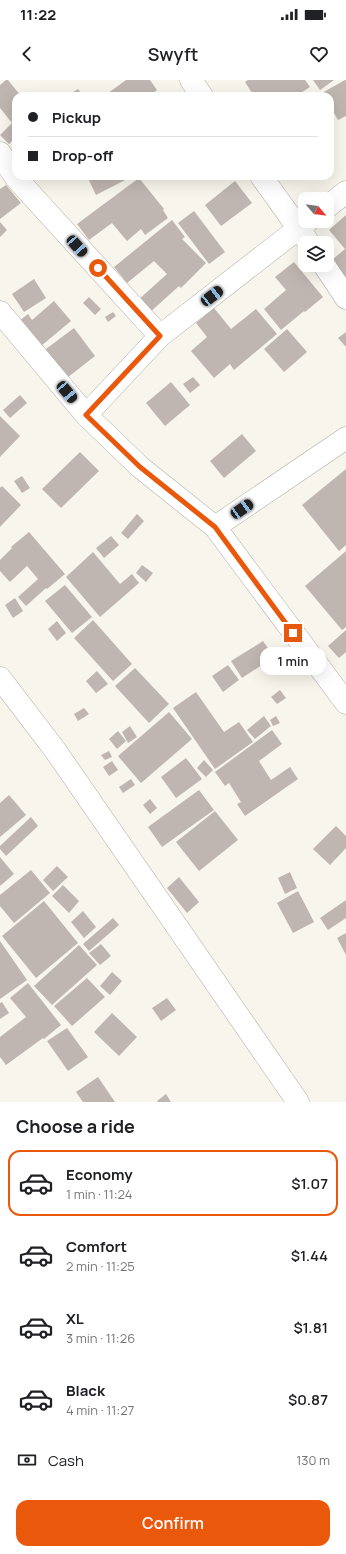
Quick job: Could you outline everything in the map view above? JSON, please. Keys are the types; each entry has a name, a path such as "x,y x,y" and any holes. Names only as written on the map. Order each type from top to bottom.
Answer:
{"street":[{"path":"191,80 199,92"},
{"path":"0,153 12,172"},
{"path":"18,180 160,336"},
{"path":"86,415 160,336 305,231 264,180"},
{"path":"334,201 346,192"},
{"path":"329,272 346,298"},
{"path":"0,312 86,415 140,467 215,527 346,704"},
{"path":"215,527 346,438"},
{"path":"0,678 55,750 298,1102"}],"building":[{"path":"8,80 18,92 12,92 12,123 0,108 0,85"},
{"path":"126,80 150,80 157,90 154,92 110,92"},
{"path":"248,80 305,80 310,87 302,92 251,92 245,82"},
{"path":"313,80 334,80 320,90"},
{"path":"346,80 346,116 338,120 334,113 334,92 324,92"},
{"path":"78,89 80,92 73,92"},
{"path":"12,123 12,141 9,144 0,135"},
{"path":"89,180 125,180 96,195"},
{"path":"136,180 141,180 164,209 163,210 168,218 145,235 141,229 127,241 112,223 89,240 77,224"},
{"path":"235,181 252,203 221,226 205,205"},
{"path":"6,185 21,203 0,219 0,189"},
{"path":"194,211 225,252 209,264 178,223"},
{"path":"346,215 346,277 334,262 334,258 345,249 329,230 334,228 334,226"},
{"path":"172,220 185,237 182,239 206,263 181,288 179,286 148,314 137,301 167,274 154,261 127,283 114,267"},
{"path":"0,222 7,230 0,237"},
{"path":"294,262 298,267 298,272 302,272 323,297 281,330 264,309 286,290 275,277"},
{"path":"34,279 46,298 24,312 12,294"},
{"path":"89,297 101,309 95,315 83,303"},
{"path":"54,301 71,321 35,351 14,325 28,314 32,320"},
{"path":"214,308 231,329 256,309 277,334 234,370 230,364 214,378 191,351 207,337 196,323"},
{"path":"113,312 116,316 108,322 105,317"},
{"path":"74,328 95,356 63,381 42,352"},
{"path":"287,329 307,352 284,372 264,349"},
{"path":"346,332 346,347 338,338"},
{"path":"193,377 200,385 190,393 183,384"},
{"path":"171,382 190,405 165,426 146,403"},
{"path":"20,395 27,403 10,418 3,410"},
{"path":"0,416 20,436 0,457"},
{"path":"242,434 256,451 224,478 210,461"},
{"path":"80,452 99,471 61,508 42,489"},
{"path":"346,469 346,545 339,551 302,505"},
{"path":"22,476 30,488 22,493 14,481"},
{"path":"2,486 21,505 0,527 0,488"},
{"path":"137,514 144,521 128,539 121,533"},
{"path":"29,532 65,574 47,589 46,588 26,606 18,597 38,579 27,566 10,582 0,571 0,560 12,548 11,547"},
{"path":"111,536 119,545 104,558 96,548"},
{"path":"346,551 346,627 342,630 305,586"},
{"path":"93,552 120,584 132,574 139,583 100,617 66,577"},
{"path":"142,565 153,573 146,582 136,573"},
{"path":"65,585 92,617 72,633 45,601"},
{"path":"15,598 23,611 13,618 5,605"},
{"path":"93,620 132,664 113,681 74,638"},
{"path":"57,621 66,633 57,641 48,629"},
{"path":"346,630 346,652 339,658 328,646"},
{"path":"263,641 274,657 242,678 231,661"},
{"path":"228,665 239,680 223,692 212,676"},
{"path":"135,668 169,704 149,723 115,686"},
{"path":"97,671 108,684 96,693 86,681"},
{"path":"280,690 286,698 277,704 271,697"},
{"path":"196,692 224,732 239,722 253,742 215,769 173,708"},
{"path":"84,708 89,714 78,721 74,714"},
{"path":"169,712 192,739 141,783 118,756"},
{"path":"264,716 271,726 255,739 247,730"},
{"path":"276,716 280,723 273,726 270,720"},
{"path":"130,726 137,737 128,743 122,732"},
{"path":"272,730 282,744 259,761 271,780 290,767 298,779 245,816 237,804 241,802 229,783 225,786 215,772"},
{"path":"118,731 126,741 117,749 109,739"},
{"path":"109,751 112,757 105,760 101,755"},
{"path":"186,758 202,779 176,798 161,777"},
{"path":"204,760 213,770 206,777 197,768"},
{"path":"112,761 118,770 109,776 103,767"},
{"path":"131,779 135,785 123,793 119,787"},
{"path":"199,790 214,810 162,847 148,827"},
{"path":"9,795 26,815 0,837 0,803"},
{"path":"150,799 157,808 150,814 143,805"},
{"path":"215,811 238,840 199,871 176,842"},
{"path":"31,817 38,826 6,856 0,849 0,846"},
{"path":"336,826 346,836 346,848 330,865 313,849"},
{"path":"0,857 14,874 0,886"},
{"path":"57,866 68,877 53,891 43,880"},
{"path":"31,870 50,893 14,923 0,906 0,895"},
{"path":"290,872 297,888 285,894 278,878"},
{"path":"179,877 199,902 187,913 167,888"},
{"path":"63,885 79,901 69,913 52,896"},
{"path":"298,891 314,922 293,933 277,903"},
{"path":"346,900 346,918 328,930 320,918"},
{"path":"44,901 78,943 36,978 2,936"},
{"path":"83,911 96,927 84,938 71,922"},
{"path":"113,918 119,925 89,951 83,944"},
{"path":"346,933 346,955 337,938"},
{"path":"0,941 27,980 0,999"},
{"path":"101,944 111,956 100,965 89,953"},
{"path":"79,945 97,965 52,1005 34,986"},
{"path":"112,972 122,981 110,995 100,986"},
{"path":"87,978 105,997 72,1026 54,1006"},
{"path":"28,983 61,1025 44,1039 43,1038 6,1065 0,1057 0,1037 26,1017 10,998"},
{"path":"167,998 176,1010 161,1021 152,1008"},
{"path":"2,1002 9,1013 0,1019 0,1003"},
{"path":"112,1013 137,1037 119,1056 94,1032"},
{"path":"67,1028 88,1057 68,1071 47,1041"},
{"path":"98,1077 115,1102 83,1102 76,1092"},
{"path":"166,1094 171,1102 157,1101"}],"route":[{"path":"98,268 160,336 86,415 140,467 215,527 293,633"}]}
